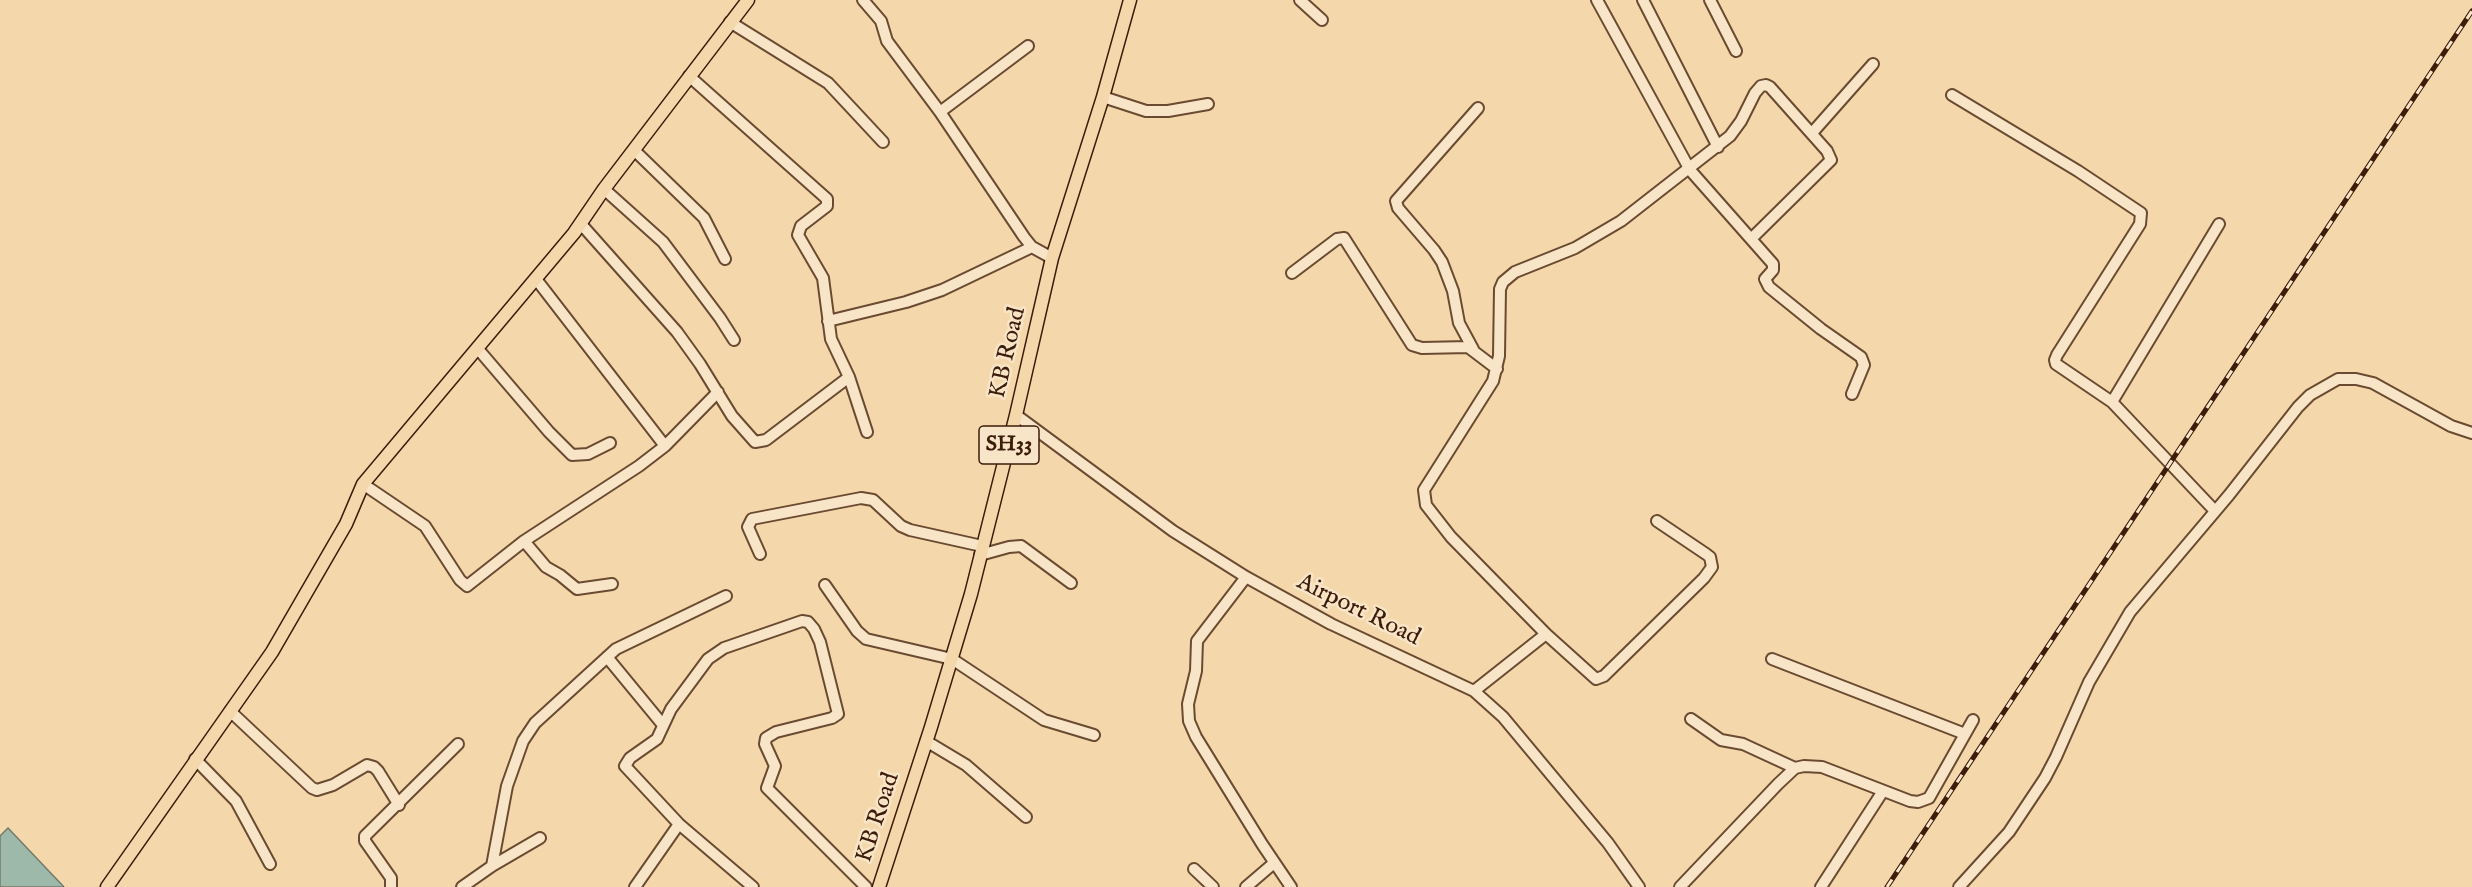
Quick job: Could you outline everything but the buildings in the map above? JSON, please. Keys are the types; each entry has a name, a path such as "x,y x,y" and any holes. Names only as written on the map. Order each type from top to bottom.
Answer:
{"main road":[{"path":"107,887 284,632 346,524 363,484 580,224 604,189 748,0"},
{"name":"KB Road","path":"879,887 952,659 1016,415 1053,258 1103,97 1130,0"}],"street":[{"path":"863,0 881,21 887,41 940,112 1032,247 1053,258"},
{"path":"1300,0 1322,20"},
{"path":"1597,0 1689,170 1773,264 1773,270 1765,279 1769,287 1821,329 1861,357 1864,365 1852,394"},
{"path":"1643,0 1718,147"},
{"path":"1710,0 1736,51"},
{"path":"730,22 828,83 883,142"},
{"path":"940,112 1028,46"},
{"path":"1812,133 1873,64"},
{"path":"689,76 827,199 827,206 801,226 798,235 823,278 831,339 849,377 867,432"},
{"path":"1657,520 1710,557 1712,567 1704,578 1600,678 1596,679 1546,634 1451,537 1431,513 1424,499 1424,490 1428,480 1487,394 1497,369 1500,289 1508,276 1575,248 1604,233 1689,170 1737,129 1755,93 1761,86 1770,87 1830,155 1828,165 1752,238"},
{"path":"1952,95 2078,171 2141,213 2140,224 2055,360 2056,364 2112,402 2186,477 2215,511"},
{"path":"1103,97 1146,111 1168,111 1208,104"},
{"path":"1478,108 1396,201 1398,208 1442,262 1453,291 1458,324 1473,349 1497,369"},
{"path":"634,150 704,218 725,259"},
{"path":"604,189 663,242 734,340"},
{"path":"580,224 676,332 732,416 752,440 758,443 766,440 849,377"},
{"path":"2112,402 2219,224"},
{"path":"1292,273 1337,239 1344,238 1412,345 1422,348 1463,346 1473,349"},
{"path":"828,321 906,302 942,290 1032,247"},
{"path":"536,279 665,446"},
{"path":"478,349 549,432 572,455 588,454 610,443"},
{"path":"1959,887 2009,832 2045,778 2089,681 2130,612 2298,407 2325,385 2338,379 2356,379 2373,383 2451,426 2472,433"},
{"path":"363,484 425,526 464,585 474,582 524,541 621,479 665,446 718,392"},
{"name":"Airport Road","path":"1016,415 1173,531 1246,577 1331,624 1474,690 1503,717 1608,843 1639,887"},
{"path":"760,554 748,527 752,519 861,498 873,500 894,521 910,530 981,551 1021,546 1071,583"},
{"path":"524,541 546,567 577,589 612,584"},
{"path":"1246,577 1197,641 1196,671 1188,713 1193,730 1291,887"},
{"path":"825,585 857,631 866,639 952,659 1044,720 1094,735"},
{"path":"492,866 507,786 527,733 544,714 627,642 726,596"},
{"path":"753,887 679,824 625,766 630,758 657,739 671,709 702,666 715,653 795,622 808,622 820,642 838,714 832,718 776,732 766,738 765,744 775,766 767,788 866,887"},
{"path":"1474,690 1546,634"},
{"path":"607,657 663,725"},
{"path":"1772,659 1965,734"},
{"path":"230,711 312,788 317,790 333,785 367,765 378,771 399,805"},
{"path":"1691,719 1721,740 1743,744 1796,768"},
{"path":"1680,887 1796,768 1822,767 1910,801 1918,802 1929,798 1972,720"},
{"path":"926,741 966,765 1026,817"},
{"path":"391,887 391,878 387,870 364,841 368,832 399,805 458,744"},
{"path":"195,759 236,801 270,864"},
{"path":"1821,887 1883,791"},
{"path":"635,887 679,824"},
{"path":"462,887 492,866 540,838"},
{"path":"1246,887 1274,863"},
{"path":"1194,869 1213,887"}],"shaded area":[{"path":"8,828 64,887 0,887 0,836"}],"railway":[{"path":"1887,887 2472,11"}]}
